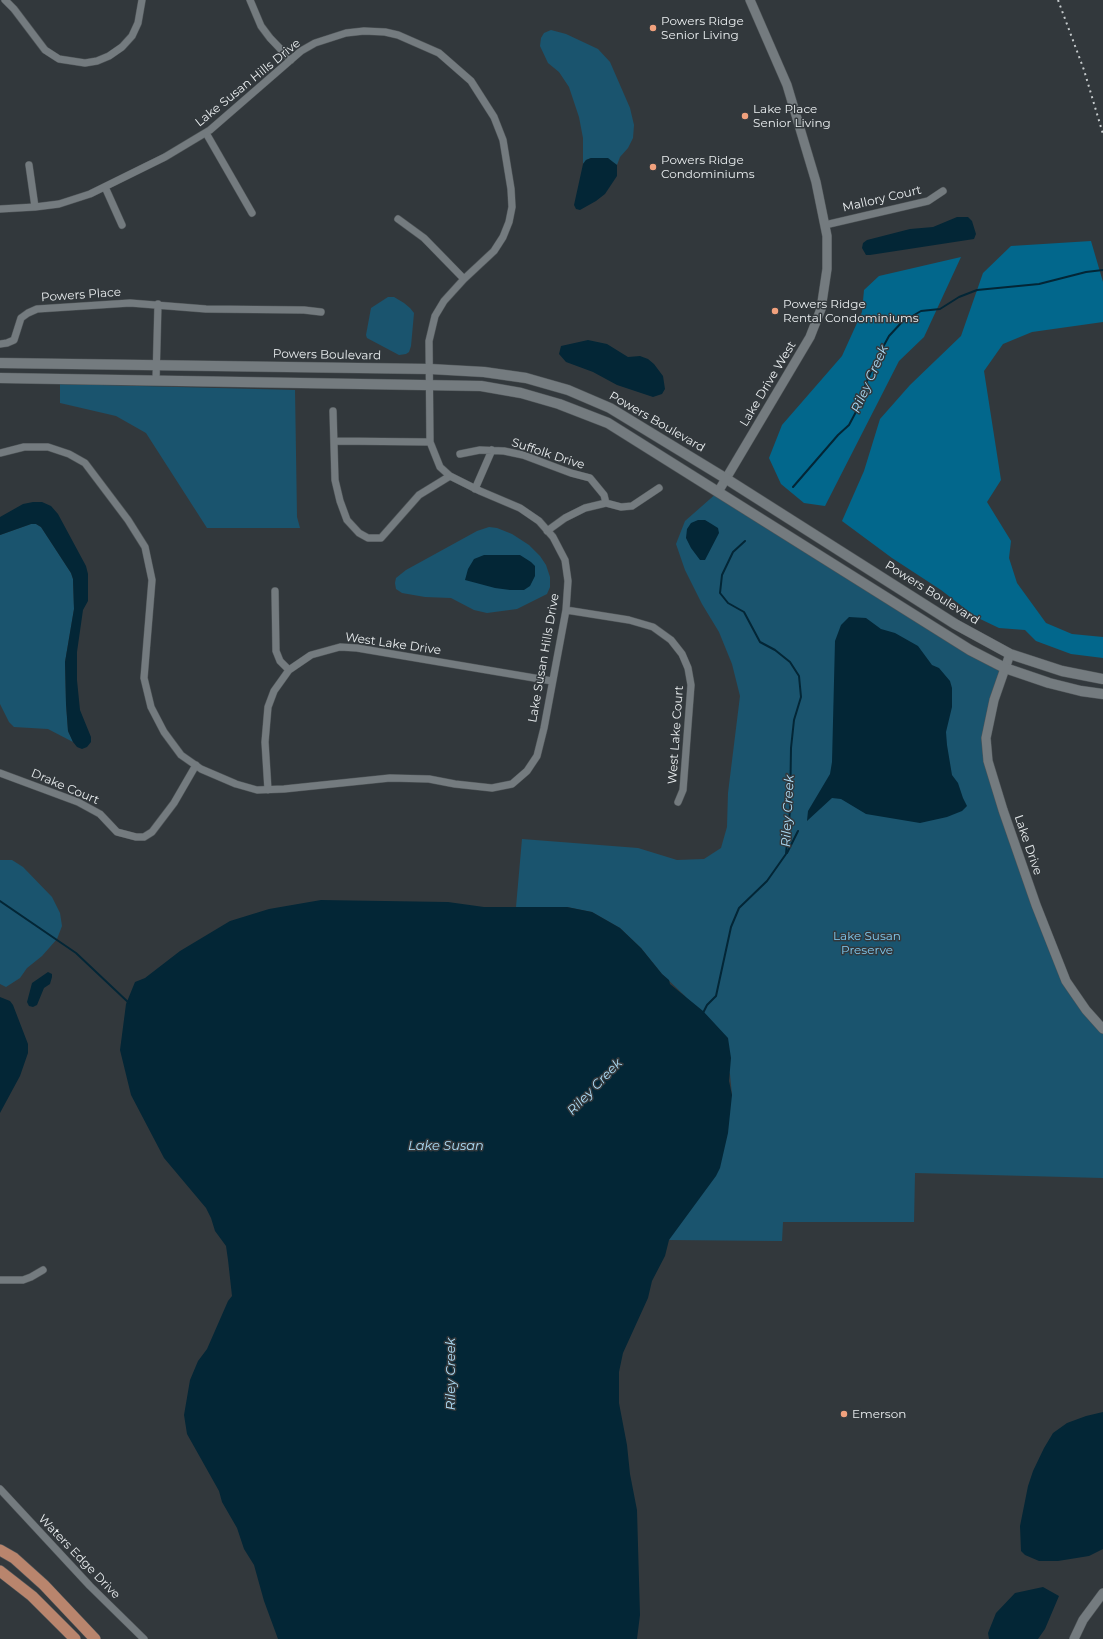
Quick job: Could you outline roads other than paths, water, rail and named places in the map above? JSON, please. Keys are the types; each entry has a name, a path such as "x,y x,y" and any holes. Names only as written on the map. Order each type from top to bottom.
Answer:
{"main road":[{"name":"Powers Boulevard","path":"0,363 430,369 484,372 526,378 568,390 610,408 725,478 950,621 1010,654 1062,671 1103,679"},
{"path":"0,378 481,386 521,393 559,404 608,423 970,650 1005,668 1049,683 1081,691 1103,694"},
{"path":"0,1550 14,1558 44,1585 95,1639"},
{"path":"0,1571 32,1596 75,1639"}],"street":[{"path":"5,0 14,9 45,50 59,59 84,63 96,61 109,56 122,47 132,36 138,23 142,0"},
{"path":"250,0 262,26 270,38 291,60"},
{"name":"Lake Drive West","path":"718,492 810,337 821,309 827,269 827,236 816,182 787,85 750,0"},
{"name":"Lake Susan Hills Drive","path":"0,209 59,204 90,194 165,157 206,133 301,51 331,37 346,33 364,31 386,32 408,39 439,53 471,81 494,117 502,140 511,189 512,207 509,222 503,237 494,251 464,278 444,301 435,316 429,341 430,442 440,467 450,476 475,489 520,508 539,521 553,537 564,560 568,580 566,610 544,728 537,756 527,771 512,784 492,788 455,784 429,779 390,778 257,790 236,784 196,765 181,755 164,732 151,707 144,678 152,580 145,547 128,520 85,463 69,454 48,447 24,447 0,453"},
{"path":"206,133 252,213"},
{"path":"30,165 35,207"},
{"path":"105,187 122,225"},
{"name":"Mallory Court","path":"825,225 928,201 943,191"},
{"path":"398,219 424,238 464,278"},
{"name":"Powers Place","path":"0,344 7,344 14,340 21,318 37,309 130,303 158,304 206,309 304,310 321,312"},
{"path":"156,380 158,304"},
{"path":"333,411 335,480 340,501 347,520 359,533 368,538 381,538 419,495 450,476"},
{"path":"335,441 430,442"},
{"name":"Suffolk Drive","path":"460,454 480,450 492,450 523,455 571,474 590,478 604,495 606,503"},
{"name":"Suffolk Drive","path":"475,489 492,450"},
{"path":"547,531 565,518 585,508 606,503 621,507 632,506 659,488"},
{"path":"275,591 276,651 280,661 289,670"},
{"name":"West Lake Court","path":"566,610 629,620 653,627 671,640 682,654 688,668 691,691 683,790 678,802"},
{"name":"West Lake Drive","path":"268,790 265,742 268,707 274,691 289,670 311,655 340,647 357,648 552,681"},
{"name":"Lake Drive","path":"1010,654 994,700 986,738 988,761 1003,810 1036,905 1066,981 1086,1010 1103,1029"},
{"name":"Drake Court","path":"0,773 78,802 100,814 117,832 136,837 144,837 152,832 174,803 196,765"},
{"path":"0,1280 23,1280 43,1270"},
{"name":"Waters Edge Drive","path":"0,1489 90,1586 144,1639"},
{"path":"1074,1639 1084,1620 1103,1593"}],"water":[{"path":"591,158 608,158 617,165 617,176 605,194 580,210 576,209 574,205 583,164 586,160"},
{"path":"957,217 968,217 972,221 976,234 974,239 870,255 866,255 862,248 863,243 867,240 910,229 933,227"},
{"path":"588,340 607,344 628,357 640,356 648,359 663,376 665,389 662,394 653,397 617,385 593,372 566,362 559,354 561,346"},
{"path":"42,502 51,506 58,514 86,566 88,574 88,601 83,610 77,652 77,680 80,710 91,737 91,742 87,747 82,749 77,747 73,742 68,731 66,704 65,662 74,609 73,579 71,573 41,527 36,524 31,524 0,535 0,517 23,504"},
{"path":"698,520 705,520 710,523 718,528 719,533 705,560 700,560 686,538 687,529 691,523"},
{"path":"484,555 520,555 531,562 535,566 535,576 530,586 524,590 510,590 495,588 465,580 468,569 474,559"},
{"path":"849,617 866,618 881,629 895,633 918,646 932,665 939,668 950,681 952,688 952,707 946,732 947,745 952,775 958,783 967,806 962,811 947,817 920,823 866,814 841,799 832,798 807,821 808,811 830,774 832,762 835,641 841,625"},
{"name":"Lake Susan","path":"321,900 448,902 484,907 567,907 592,912 620,928 641,948 662,974 669,980 670,984 703,1011 728,1038 731,1058 729,1081 732,1095 728,1133 720,1168 716,1176 669,1240 665,1256 652,1281 648,1298 623,1353 619,1372 619,1403 637,1510 640,1615 637,1639 278,1639 264,1601 254,1565 244,1549 237,1528 222,1502 219,1491 187,1434 184,1415 190,1380 198,1361 207,1349 228,1301 232,1296 228,1260 226,1246 215,1231 206,1208 164,1158 131,1095 120,1050 126,1004 135,982 145,978 180,951 230,921 269,909"},
{"path":"48,972 52,974 50,984 44,988 37,1005 33,1007 29,1006 27,1002 32,983"},
{"path":"0,997 10,1001 13,1005 28,1044 28,1053 20,1076 0,1113"},
{"path":"1103,1412 1103,1549 1089,1556 1058,1561 1039,1561 1025,1555 1021,1551 1020,1526 1028,1486 1033,1471 1044,1448 1053,1433 1067,1423"},
{"path":"1043,1587 1059,1596 1045,1629 1038,1639 989,1639 988,1633 996,1613 1015,1593"}],"waterway":[{"name":"Riley Creek","path":"793,487 838,435 849,425 858,408 866,383 877,358 889,336 902,322 921,311 940,309 959,297 977,290 1039,284 1086,272 1103,270"},
{"name":"Riley Creek","path":"703,1013 707,1005 716,996 731,927 739,908 767,881 786,854 790,810 791,748 794,720 801,697 799,676 790,662 775,650 760,642 744,612 728,603 720,593 722,575 733,552 745,541"},
{"path":"787,853 798,831"},
{"path":"0,901 76,953 129,1003"}],"railway":[{"path":"1058,0 1084,70 1103,134"}],"place":[{"name":"Powers Ridge Senior Living","path":"653,28"},
{"name":"Lake Place Senior Living","path":"745,116"},
{"name":"Powers Ridge Condominiums","path":"653,167"},
{"name":"Powers Ridge Rental Condominiums","path":"775,311"},
{"name":"Emerson","path":"844,1414"}],"park label":[{"name":"Lake Susan Preserve","path":"867,943"}]}
